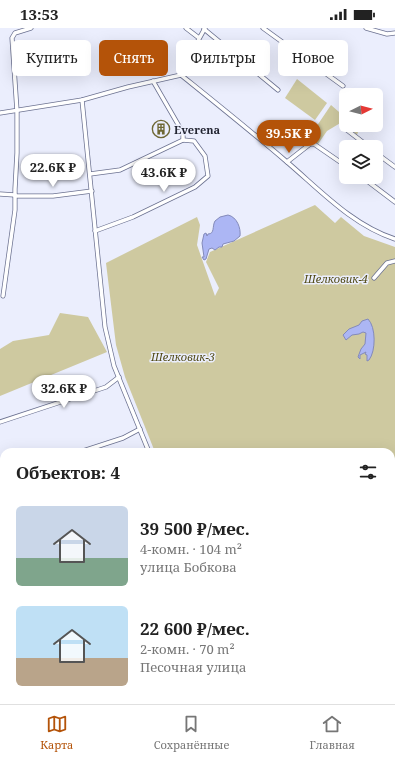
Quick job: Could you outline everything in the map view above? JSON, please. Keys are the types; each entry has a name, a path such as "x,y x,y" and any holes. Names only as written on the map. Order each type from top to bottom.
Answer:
{"street":[{"path":"3,296 15,210 17,110 12,38 16,33 31,28"},
{"path":"186,28 199,38 205,29 278,90"},
{"path":"264,28 343,86"},
{"path":"366,28 387,34 395,32"},
{"path":"0,113 82,100 128,87 176,76"},
{"path":"182,76 343,210 361,223 387,236 395,238"},
{"path":"153,81 183,133 183,140"},
{"path":"82,100 105,327 119,377 147,448"},
{"path":"350,132 360,140"},
{"path":"90,174 120,170 183,140 194,141 205,156 208,176 195,187 133,217 95,231"},
{"path":"287,162 310,144 314,144 339,161"},
{"path":"383,158 395,167"},
{"path":"371,184 395,202"},
{"path":"0,194 53,196 92,191"},
{"path":"374,278 387,263 395,261"},
{"path":"0,422 106,386 119,377"},
{"path":"92,448 123,438 140,429"}],"green space":[{"path":"297,79 327,103 315,120 285,98"},
{"path":"331,105 339,112 339,124 327,131 318,144 310,136"},
{"path":"315,205 335,223 341,217 364,236 395,247 395,448 153,448 125,377 116,345 106,263 197,217 200,225 197,245 215,296 219,288 206,262 210,252"},
{"path":"60,313 88,317 107,352 0,396 0,349 13,341 49,335"}],"water":[{"path":"228,215 234,218 238,223 240,236 234,241 223,244 222,247 215,250 212,248 209,249 206,259 204,260 202,257 204,257 202,243 204,234 206,233 207,236 208,234 212,233 215,221 220,217"},
{"path":"368,319 373,328 374,345 371,356 367,361 367,355 365,354 366,352 360,355 360,359 358,357 365,344 366,333 363,332 352,335 346,340 343,335 349,329"}],"place":[{"name":"Everena","path":"161,129"}],"park label":[{"name":"Шелковик-4","path":"336,278"},
{"name":"Шелковик-3","path":"183,356"}]}
